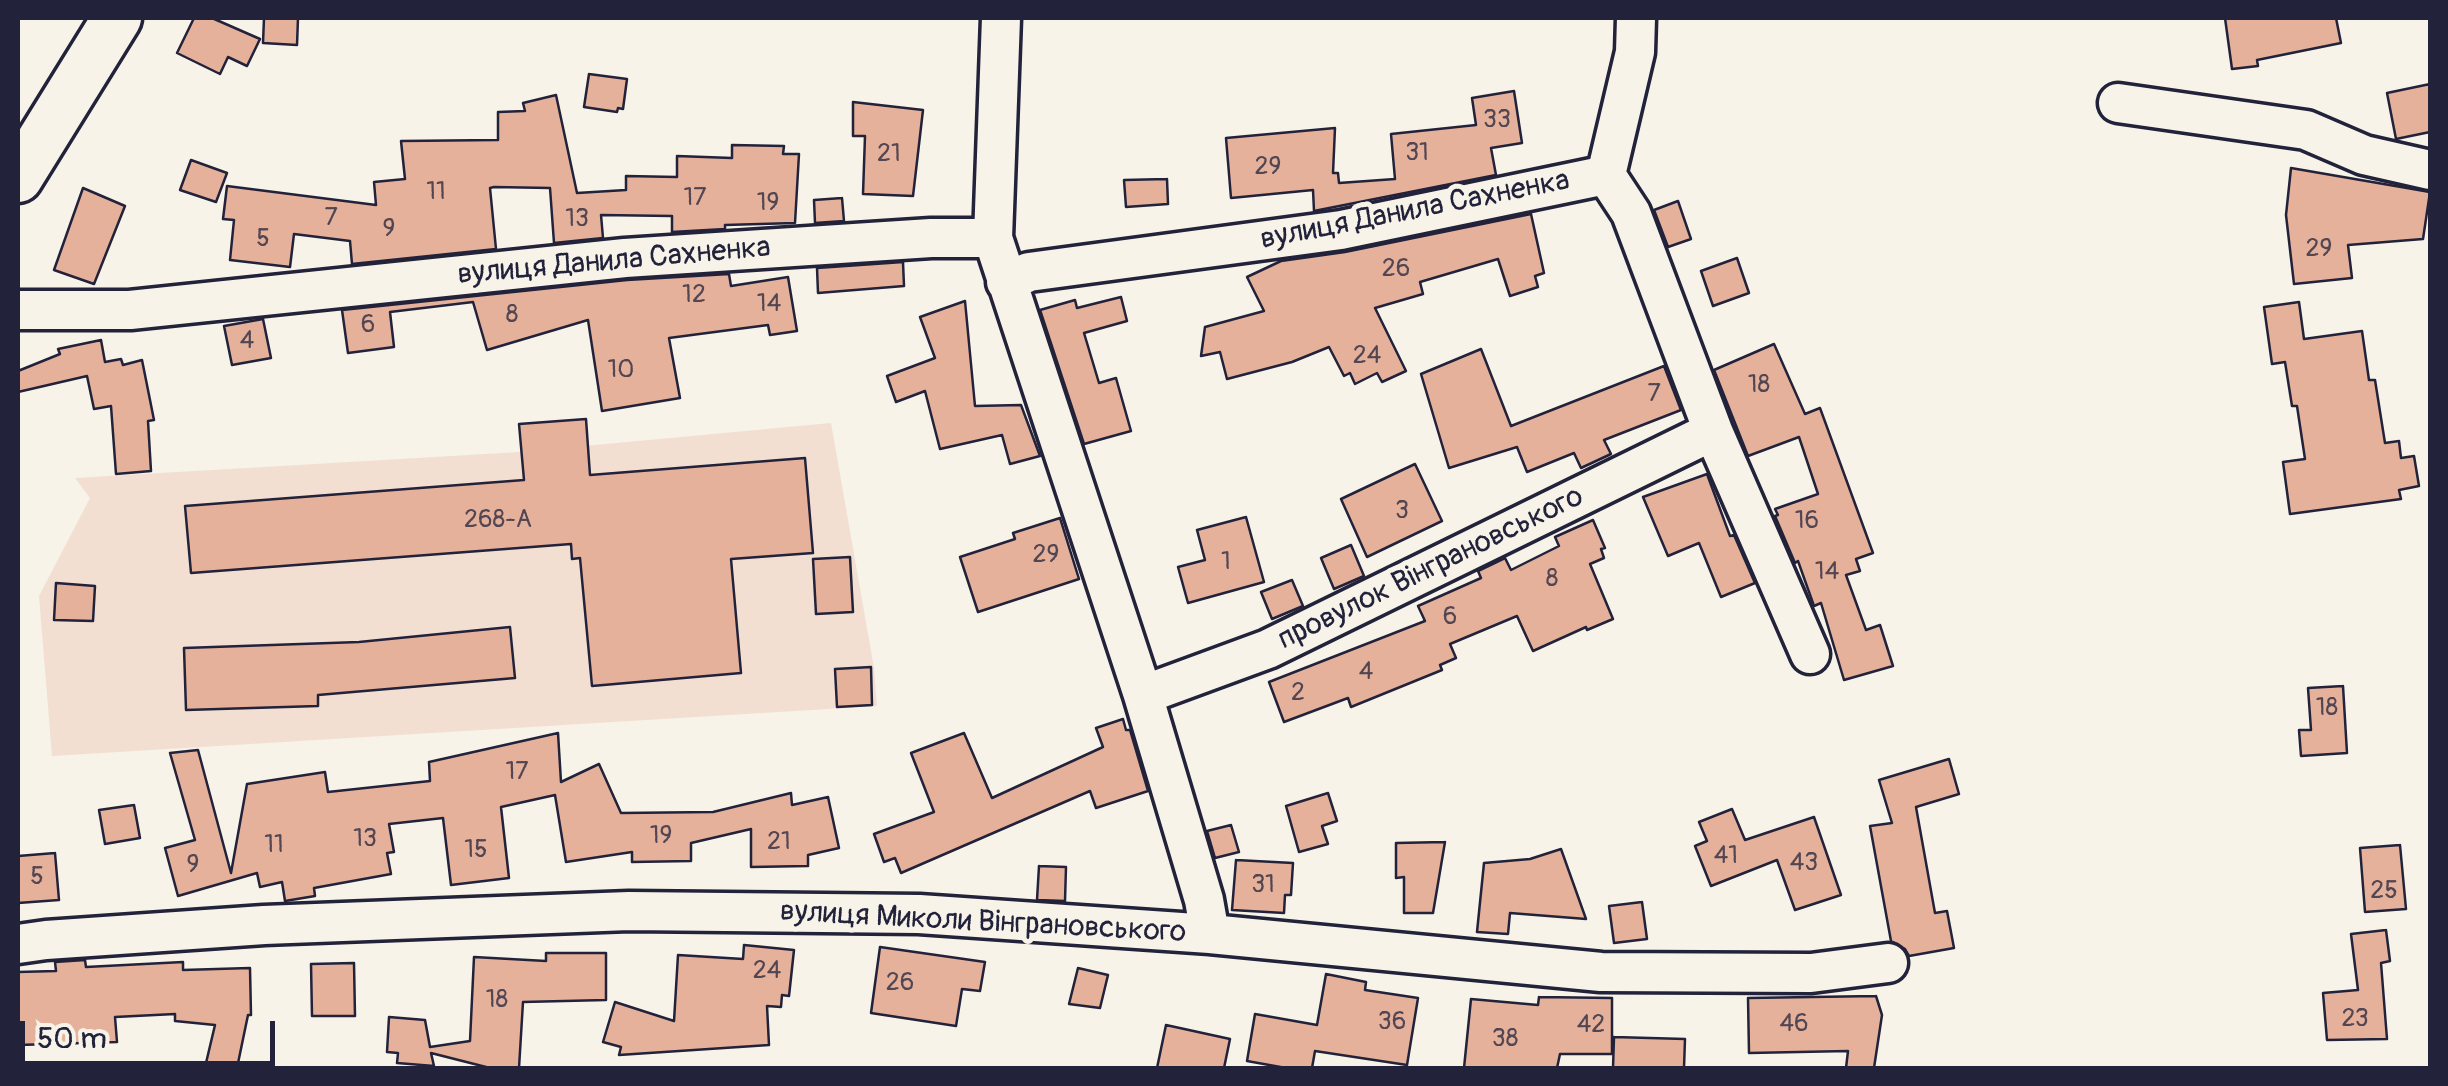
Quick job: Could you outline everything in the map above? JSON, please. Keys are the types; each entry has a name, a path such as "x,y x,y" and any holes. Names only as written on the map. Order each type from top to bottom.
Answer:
{"street":[{"path":"18,178 117,18"},
{"path":"1000,18 993,238 1143,695 1204,900 1210,934"},
{"name":"вулиця Данила Сахненка","path":"1006,282 1029,272 1341,230 1606,175 1634,52 1636,18"},
{"path":"2118,103 2306,130 2364,155 2430,170"},
{"path":"1606,175 1631,213 1713,431 1810,654"},
{"name":"вулиця Данила Сахненка","path":"18,310 130,310 625,258 931,238 993,238"},
{"name":"провулок Вінграновського","path":"1143,695 1268,648 1713,431"},
{"name":"вулиця Миколи Вінграновського","path":"18,944 264,926 630,911 919,914 1210,934 1601,972 1810,973 1888,963"}],"shaded area":[{"path":"831,423 874,668 877,706 52,756 39,596 90,498 75,478 520,452"}],"building":[{"path":"194,18 212,18 260,39 247,66 228,57 220,74 177,53"},
{"path":"264,18 298,18 297,45 263,43"},
{"path":"2225,18 2336,18 2341,43 2257,60 2258,66 2232,69"},
{"path":"589,74 627,79 623,109 618,108 617,112 584,107"},
{"path":"2430,84 2430,132 2396,139 2387,93"},
{"path":"1514,91 1522,143 1491,148 1496,175 1314,211 1313,190 1231,198 1226,138 1335,128 1333,173 1338,173 1339,183 1395,179 1391,134 1476,125 1472,98"},
{"path":"556,95 577,193 626,190 626,176 677,177 677,156 732,158 732,145 784,146 783,154 799,154 795,223 725,225 725,229 672,232 672,216 601,215 603,238 554,243 550,188 494,187 490,188 496,249 352,264 350,241 294,234 290,267 230,260 234,220 223,219 227,186 376,205 374,182 405,179 401,141 498,140 498,112 525,111 523,103"},
{"path":"853,102 923,110 913,196 863,194 865,136 853,136"},
{"path":"191,160 227,173 216,202 180,190"},
{"path":"2291,168 2430,192 2423,239 2348,245 2352,278 2294,284 2286,215"},
{"path":"1167,179 1168,204 1126,207 1124,180"},
{"path":"83,188 125,206 94,284 54,270"},
{"path":"842,198 844,221 815,223 814,200"},
{"path":"1678,201 1691,239 1668,247 1654,210"},
{"path":"1531,214 1544,273 1535,276 1538,287 1510,296 1498,259 1420,282 1423,294 1375,308 1406,371 1382,382 1377,373 1355,384 1350,373 1344,376 1329,347 1292,362 1227,379 1220,352 1201,356 1205,327 1264,311 1247,277 1281,261"},
{"path":"1737,258 1749,293 1713,306 1701,271"},
{"path":"903,262 904,286 818,293 817,268"},
{"path":"729,274 731,286 788,277 797,331 770,335 768,325 669,338 680,398 602,411 588,320 487,350 473,302 390,312 394,347 348,353 342,310 627,280"},
{"path":"1121,297 1127,321 1084,333 1099,383 1116,378 1131,431 1084,444 1040,310 1075,300 1077,308"},
{"path":"965,301 975,406 1021,405 1040,456 1010,464 1002,435 940,449 925,391 896,402 887,376 935,358 920,317"},
{"path":"2299,302 2304,339 2362,331 2385,443 2399,441 2401,458 2414,456 2419,486 2399,490 2401,499 2290,514 2283,462 2305,459 2285,362 2272,364 2264,307"},
{"path":"263,319 271,358 232,365 224,326"},
{"path":"101,340 105,362 121,359 123,365 142,360 154,420 148,421 151,471 116,474 111,406 94,409 87,376 18,392 18,371 60,354 58,349"},
{"path":"1774,344 1805,414 1820,408 1873,553 1856,559 1860,571 1846,575 1866,630 1880,625 1893,666 1844,680 1821,603 1814,606 1798,561 1795,563 1775,516 1775,509 1818,494 1799,437 1748,456 1714,370"},
{"path":"1481,349 1511,426 1664,366 1681,410 1604,440 1611,454 1581,468 1574,453 1527,472 1517,447 1449,468 1421,374"},
{"path":"586,419 590,475 805,458 813,553 731,559 741,673 592,686 580,558 572,559 571,544 191,573 185,506 524,480 519,424"},
{"path":"1415,464 1442,521 1367,557 1341,499"},
{"path":"1707,474 1730,536 1734,535 1755,583 1721,597 1699,543 1668,556 1643,497"},
{"path":"1246,517 1264,582 1188,603 1178,567 1205,560 1197,530"},
{"path":"1060,518 1079,579 978,612 960,557 1015,539 1013,533"},
{"path":"1593,520 1605,548 1601,549 1604,558 1590,564 1613,619 1533,651 1517,616 1450,644 1456,658 1440,665 1442,670 1351,707 1348,698 1284,722 1269,682 1425,621 1418,606 1481,578 1478,571 1505,558 1511,570 1559,546 1555,537"},
{"path":"1351,545 1364,576 1334,589 1321,558"},
{"path":"850,557 853,612 816,614 813,559"},
{"path":"1292,580 1303,606 1272,619 1261,592"},
{"path":"56,583 95,586 93,621 54,620"},
{"path":"510,627 515,678 318,695 318,706 186,710 184,648 359,642"},
{"path":"871,667 872,705 837,707 835,669"},
{"path":"2343,686 2347,753 2301,756 2299,730 2311,730 2308,688"},
{"path":"1123,719 1126,730 1130,730 1148,791 1096,808 1090,791 901,873 895,858 884,862 874,834 934,812 911,753 964,733 992,798 1103,747 1096,728"},
{"path":"558,733 561,782 599,764 621,813 713,812 791,793 792,805 828,797 839,848 808,855 808,866 751,867 751,829 691,843 691,861 632,862 632,852 566,862 555,795 501,807 509,878 451,885 443,818 389,824 394,852 387,853 391,874 314,888 315,896 285,901 282,882 260,887 257,873 178,896 165,848 195,840 170,753 198,750 231,873 247,784 325,772 328,792 430,781 429,762"},
{"path":"1949,759 1959,794 1916,807 1935,913 1947,911 1954,948 1909,956 1891,941 1870,826 1892,823 1879,780"},
{"path":"1328,793 1337,821 1322,826 1328,844 1299,852 1286,806"},
{"path":"134,805 140,838 105,844 99,810"},
{"path":"1732,809 1745,840 1814,817 1841,895 1795,910 1777,860 1711,886 1695,846 1707,841 1699,822"},
{"path":"1231,825 1239,852 1215,858 1207,831"},
{"path":"1445,842 1433,913 1404,913 1404,877 1396,878 1396,843"},
{"path":"2400,845 2406,909 2365,912 2360,848"},
{"path":"1561,849 1586,919 1510,913 1508,934 1477,932 1484,863 1530,859"},
{"path":"55,853 59,900 18,903 18,856"},
{"path":"1236,860 1293,863 1291,895 1285,895 1284,913 1232,910"},
{"path":"1039,866 1066,867 1065,901 1037,900"},
{"path":"1642,902 1647,939 1614,943 1609,906"},
{"path":"2386,930 2390,961 2381,963 2387,1039 2327,1040 2323,993 2358,990 2351,934"},
{"path":"744,945 794,950 789,996 782,995 781,1007 767,1006 769,1045 619,1055 621,1047 603,1042 615,1002 674,1021 678,955 743,959"},
{"path":"880,947 985,962 980,991 962,989 956,1026 871,1013"},
{"path":"546,953 606,953 606,1000 523,1002 519,1068 490,1068 431,1053 434,1066 397,1063 398,1053 387,1052 389,1017 425,1020 430,1047 470,1041 474,957 546,961"},
{"path":"85,960 86,967 183,962 183,970 250,968 251,1015 237,1068 206,1063 215,1025 175,1021 175,1014 115,1017 117,1042 18,1045 18,972 56,971 55,962"},
{"path":"354,963 355,1016 312,1016 311,964"},
{"path":"1078,968 1108,975 1100,1008 1069,1004"},
{"path":"1326,974 1366,982 1365,990 1418,998 1407,1065 1315,1051 1312,1068 1247,1061 1255,1014 1317,1025"},
{"path":"1876,996 1882,1015 1874,1068 1846,1068 1848,1051 1749,1053 1748,998"},
{"path":"1539,997 1612,998 1612,1054 1560,1054 1557,1068 1464,1068 1471,999 1538,1005"},
{"path":"1166,1025 1230,1039 1224,1068 1157,1068"},
{"path":"1614,1037 1685,1039 1684,1068 1613,1068"}]}
